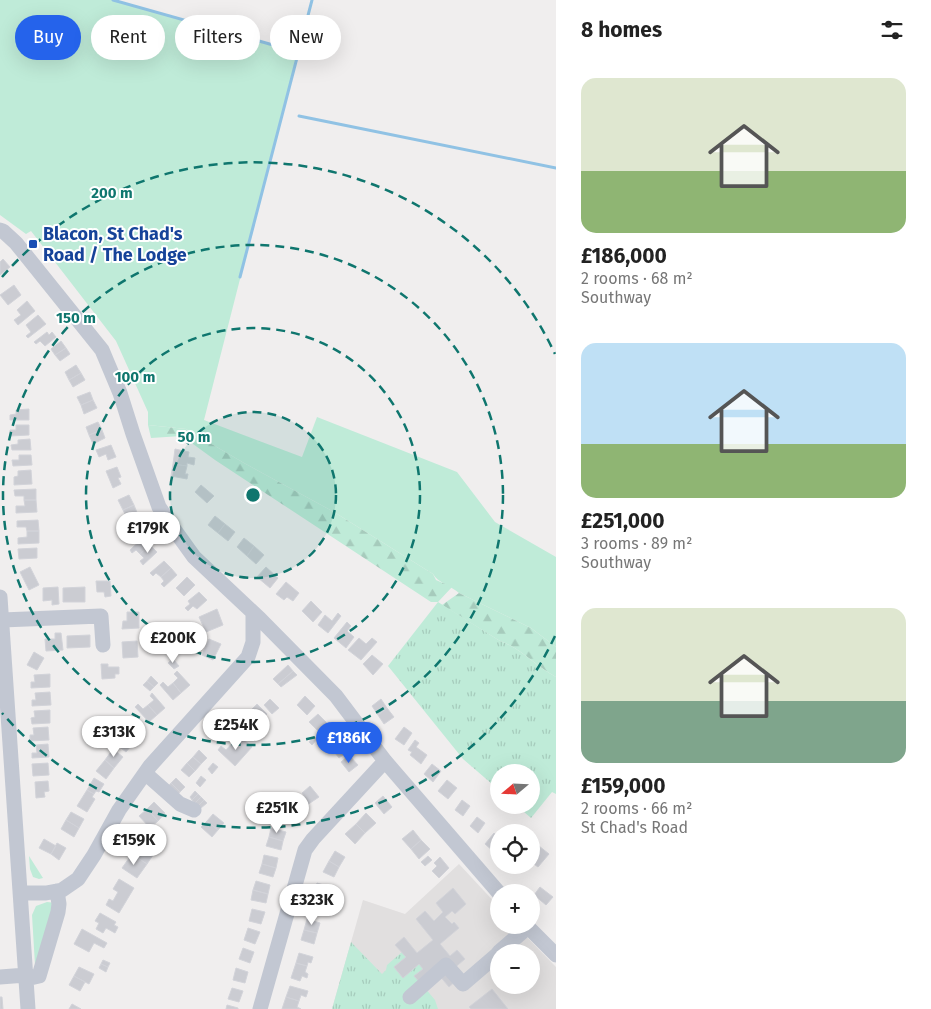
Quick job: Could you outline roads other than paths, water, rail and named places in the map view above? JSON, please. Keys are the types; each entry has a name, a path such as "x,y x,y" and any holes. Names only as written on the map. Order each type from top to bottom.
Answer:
{"street":[{"path":"0,230 16,243 102,350 120,393 159,507 194,557 336,696 385,761 491,884"},
{"path":"0,597 28,1009"},
{"path":"2,620 101,616 103,645"},
{"path":"20,893 62,890 78,879 119,810 145,773 248,657 253,642 256,616"},
{"path":"260,1009 305,850 385,761"},
{"path":"145,773 180,804 194,810"},
{"path":"0,977 39,976 58,912 57,891"},
{"path":"508,944 519,934"},
{"path":"535,934 556,954"},
{"path":"410,997 446,965 463,984 490,961"}],"waterway":[{"path":"113,0 270,44"},
{"path":"240,277 312,0"},
{"path":"299,116 556,168"}],"place":[{"name":"Blacon, St Chad's Road / The Lodge","path":"33,244"}]}
